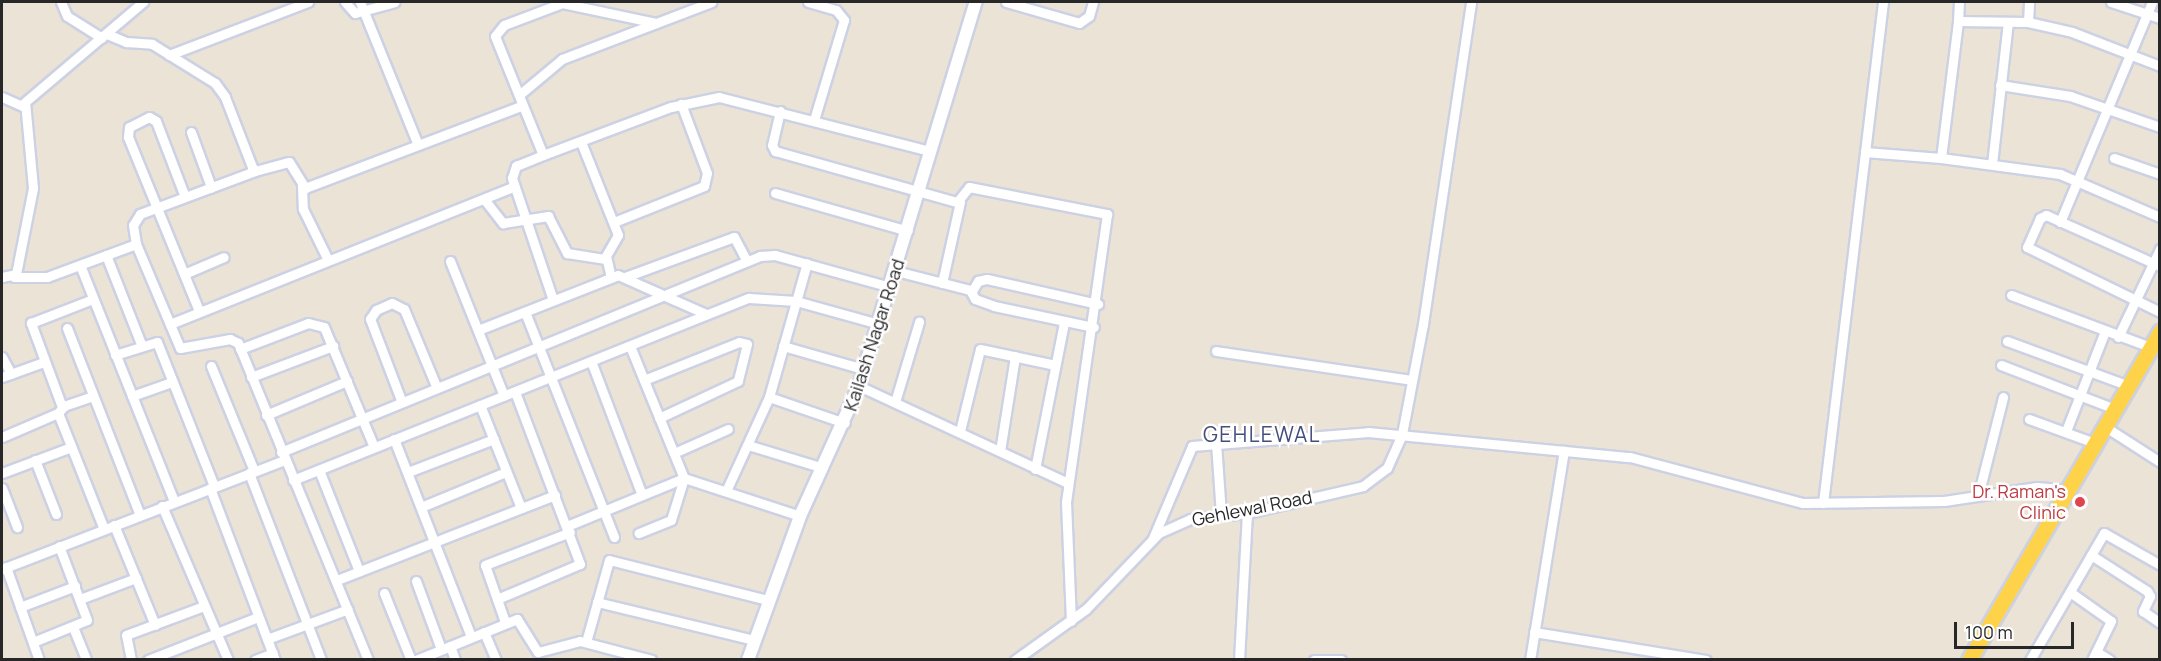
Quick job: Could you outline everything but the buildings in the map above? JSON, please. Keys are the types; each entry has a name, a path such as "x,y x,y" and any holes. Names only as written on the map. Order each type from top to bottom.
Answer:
{"main road":[{"path":"1977,660 2155,347 2160,332"},
{"path":"1969,660 2072,490 2095,443 2107,428 2115,409 2155,347"}],"street":[{"path":"61,2 67,16 104,36 126,42 152,44 222,91 255,171"},
{"path":"24,106 104,36 134,5 143,2"},
{"path":"169,55 308,2"},
{"path":"345,2 350,12 361,6 395,2"},
{"path":"543,155 496,42 497,31 563,2 656,23"},
{"path":"302,185 316,185 418,145 521,100 562,59 711,2"},
{"path":"808,2 836,10 844,20 814,120"},
{"name":"Kailash Nagar Road","path":"748,660 767,600 800,516 845,423 859,386 896,271 976,2"},
{"path":"1006,2 1036,6 1079,23 1089,16 1093,2"},
{"name":"Gehlewal Road","path":"1015,660 1071,621 1153,538 1190,519 1247,513 1376,480 1397,452 1412,380 1471,2"},
{"path":"1823,503 1882,2"},
{"path":"1941,158 1959,2"},
{"path":"2028,22 2029,2"},
{"path":"2111,2 2160,18"},
{"path":"2060,222 2152,2"},
{"path":"361,6 418,145"},
{"path":"1958,21 2028,22 2072,32 2160,66"},
{"path":"1992,164 2008,22"},
{"path":"2000,85 2057,93 2109,108 2160,127"},
{"path":"2,97 24,106"},
{"path":"553,300 513,187 516,166 543,155 681,104 719,97 930,151"},
{"path":"614,222 704,186 707,173 681,104"},
{"path":"14,277 34,177 24,106"},
{"path":"780,111 772,145 776,150 918,193 960,202"},
{"path":"185,197 156,121 143,119 127,132 199,311"},
{"path":"191,132 211,187"},
{"path":"581,142 614,222 618,240 606,259 611,277"},
{"path":"1865,152 2045,170 2077,181 2160,217"},
{"path":"2114,158 2160,174"},
{"path":"328,260 303,209 302,185 289,162 255,171 156,207 136,218 136,244 170,324 185,351 230,339 240,349 368,660"},
{"path":"170,324 513,187"},
{"path":"942,283 960,202 969,187 1107,214 1098,304 1068,483 1065,528 1071,621"},
{"path":"775,193 908,231"},
{"path":"484,199 499,221 548,216 567,253 606,259"},
{"path":"2156,265 2060,222 2041,217 2028,250 2160,312"},
{"path":"478,330 611,277 625,277 734,237 747,261"},
{"path":"2,277 41,278 136,244"},
{"path":"2118,337 2156,265 2160,249"},
{"path":"106,255 141,344"},
{"path":"39,660 4,568 251,472 401,400 747,261 768,255 807,263 890,287"},
{"path":"184,274 224,257"},
{"path":"450,261 504,396"},
{"path":"726,491 769,397 807,263"},
{"path":"80,265 174,501"},
{"path":"896,271 972,291 977,301 1094,327"},
{"path":"625,277 659,295 705,314"},
{"path":"972,291 978,281 987,279 1098,304"},
{"path":"293,480 705,314 761,295 796,301 879,324"},
{"path":"2011,295 2118,337 2155,347"},
{"path":"93,299 31,323 71,447 104,529"},
{"path":"401,400 370,319 376,310 392,303 404,309 436,386"},
{"path":"525,312 614,537"},
{"path":"895,402 919,322"},
{"path":"1035,469 1064,322"},
{"path":"240,349 317,323 333,346 374,447"},
{"path":"67,328 140,515"},
{"path":"2066,432 2104,331"},
{"path":"2007,341 2091,370 2129,386"},
{"path":"116,354 141,344 157,342 274,656 255,660"},
{"path":"644,380 739,342 747,344 738,381 659,418"},
{"path":"251,377 333,346"},
{"path":"630,346 684,478 671,520 639,533"},
{"path":"783,346 864,369"},
{"path":"960,432 978,352 984,349 1055,365"},
{"path":"1216,351 1412,380"},
{"path":"1000,451 1015,356"},
{"path":"2,357 6,376 44,362"},
{"path":"591,361 642,495"},
{"path":"2001,365 2115,409"},
{"path":"212,366 321,660"},
{"path":"266,415 347,381"},
{"path":"132,396 172,382"},
{"path":"859,386 1068,483"},
{"path":"497,599 580,564 515,392"},
{"path":"2,437 93,396"},
{"path":"769,397 845,423"},
{"path":"1978,496 2004,397"},
{"path":"480,405 521,507"},
{"path":"2029,419 2095,443"},
{"path":"2107,428 2160,462"},
{"path":"674,453 729,429"},
{"path":"1153,538 1192,446 1368,432 1630,457 1803,503 1978,496 2037,487 2072,490"},
{"path":"394,439 471,637"},
{"path":"408,472 494,439"},
{"path":"1216,443 1221,515"},
{"path":"748,445 823,468"},
{"path":"2,473 71,447"},
{"path":"1530,660 1564,451"},
{"path":"34,460 56,514"},
{"path":"319,470 359,572"},
{"path":"421,507 506,472"},
{"path":"505,622 484,568 487,563 568,529 605,510 684,478 800,516"},
{"path":"2,488 17,527"},
{"path":"337,580 555,495"},
{"path":"162,506 228,660"},
{"path":"1239,660 1247,513"},
{"path":"114,525 155,625"},
{"path":"2030,660 2106,532 2160,565"},
{"path":"33,642 87,620 59,546"},
{"path":"2091,555 2147,591 2143,611 2160,623"},
{"path":"586,642 609,560 767,600"},
{"path":"80,599 136,578"},
{"path":"416,581 445,647 455,660"},
{"path":"20,607 75,586"},
{"path":"2070,592 2111,621 2094,656 2110,660"},
{"path":"384,593 411,660"},
{"path":"597,602 754,640"},
{"path":"131,660 124,638 204,606"},
{"path":"267,639 348,609"},
{"path":"148,660 258,617"},
{"path":"416,660 505,622 521,620 538,652 586,642 652,660"},
{"path":"73,627 86,660"},
{"path":"484,632 496,660"},
{"path":"1534,632 1706,660"},
{"path":"1314,660 1341,660"}],"place":[{"name":"Dr. Raman's Clinic","path":"2080,502"}],"district":[{"name":"GEHLEWAL","path":"1262,434"}]}
